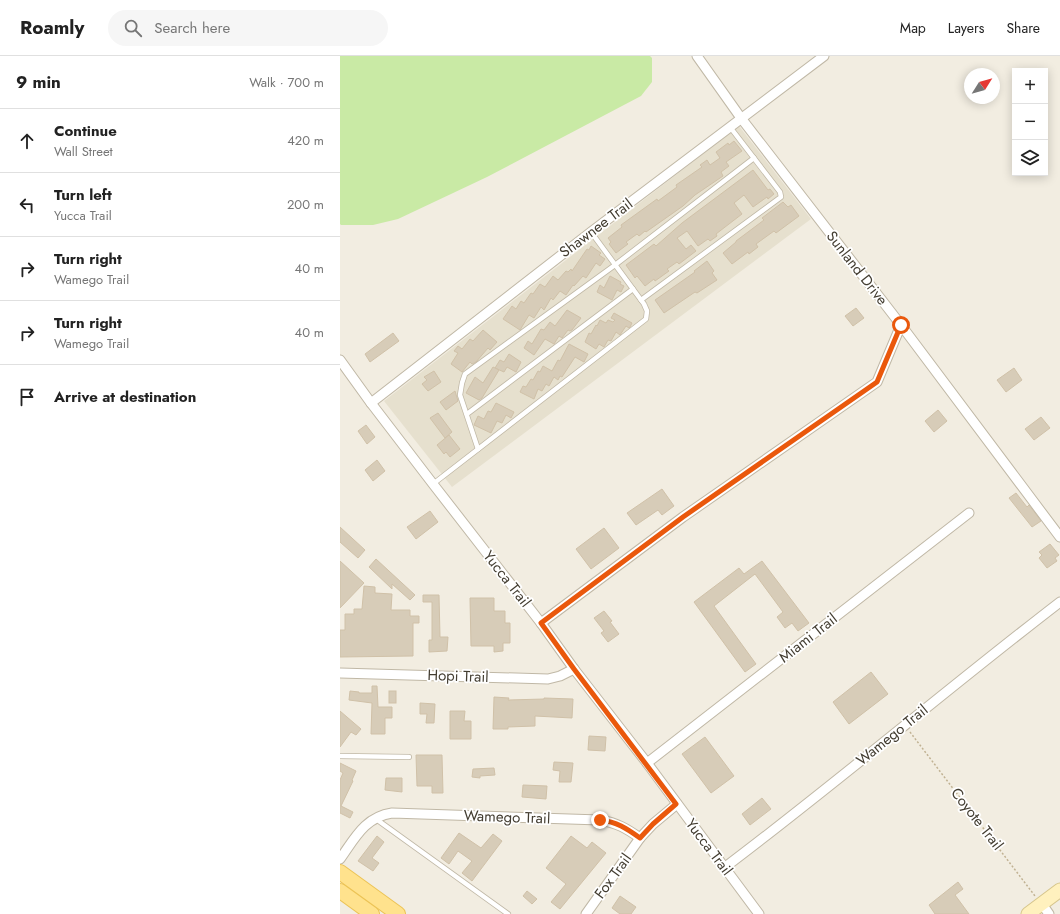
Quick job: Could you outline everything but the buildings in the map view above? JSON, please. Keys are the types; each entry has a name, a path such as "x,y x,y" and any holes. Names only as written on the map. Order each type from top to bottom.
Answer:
{"main road":[{"path":"340,872 398,914"},
{"path":"340,890 372,914"}],"street":[{"name":"Sunland Drive","path":"697,56 741,118 901,325 1060,537"},
{"name":"Shawnee Trail","path":"371,403 591,232 824,56"},
{"path":"541,623 683,517 877,382 901,325"},
{"name":"Yucca Trail","path":"340,360 432,484 541,623 759,914"},
{"name":"Miami Trail","path":"646,763 969,513"},
{"name":"Wamego Trail","path":"724,868 1060,602"},
{"name":"Hopi Trail","path":"340,673 548,679 560,676 574,669"},
{"path":"640,838 653,824 676,804"},
{"name":"Wamego Trail","path":"374,818 383,814 392,813 600,820 613,822 640,838"},
{"path":"340,858 367,824 374,818"},
{"name":"Fox Trail","path":"586,914 640,838"},
{"path":"1028,914 1045,909 1060,890"}],"lane":[{"path":"641,300 781,197 780,192 730,127"},
{"path":"478,449 460,395 465,374 615,265 754,158"},
{"path":"432,484 646,319 648,311 591,232"},
{"path":"467,414 633,289"},
{"path":"340,756 409,757"},
{"path":"374,818 508,914"}],"path":[{"name":"Coyote Trail","path":"904,725 1045,909"}],"shaded area":[{"path":"739,126 811,219 452,487 384,401"}],"green space":[{"path":"340,56 650,56 652,58 652,82 641,96 487,177 398,219 373,225 341,225"}],"route":[{"path":"600,820 613,822 640,838 653,824 676,804 541,623 683,517 877,382 901,325"}]}
